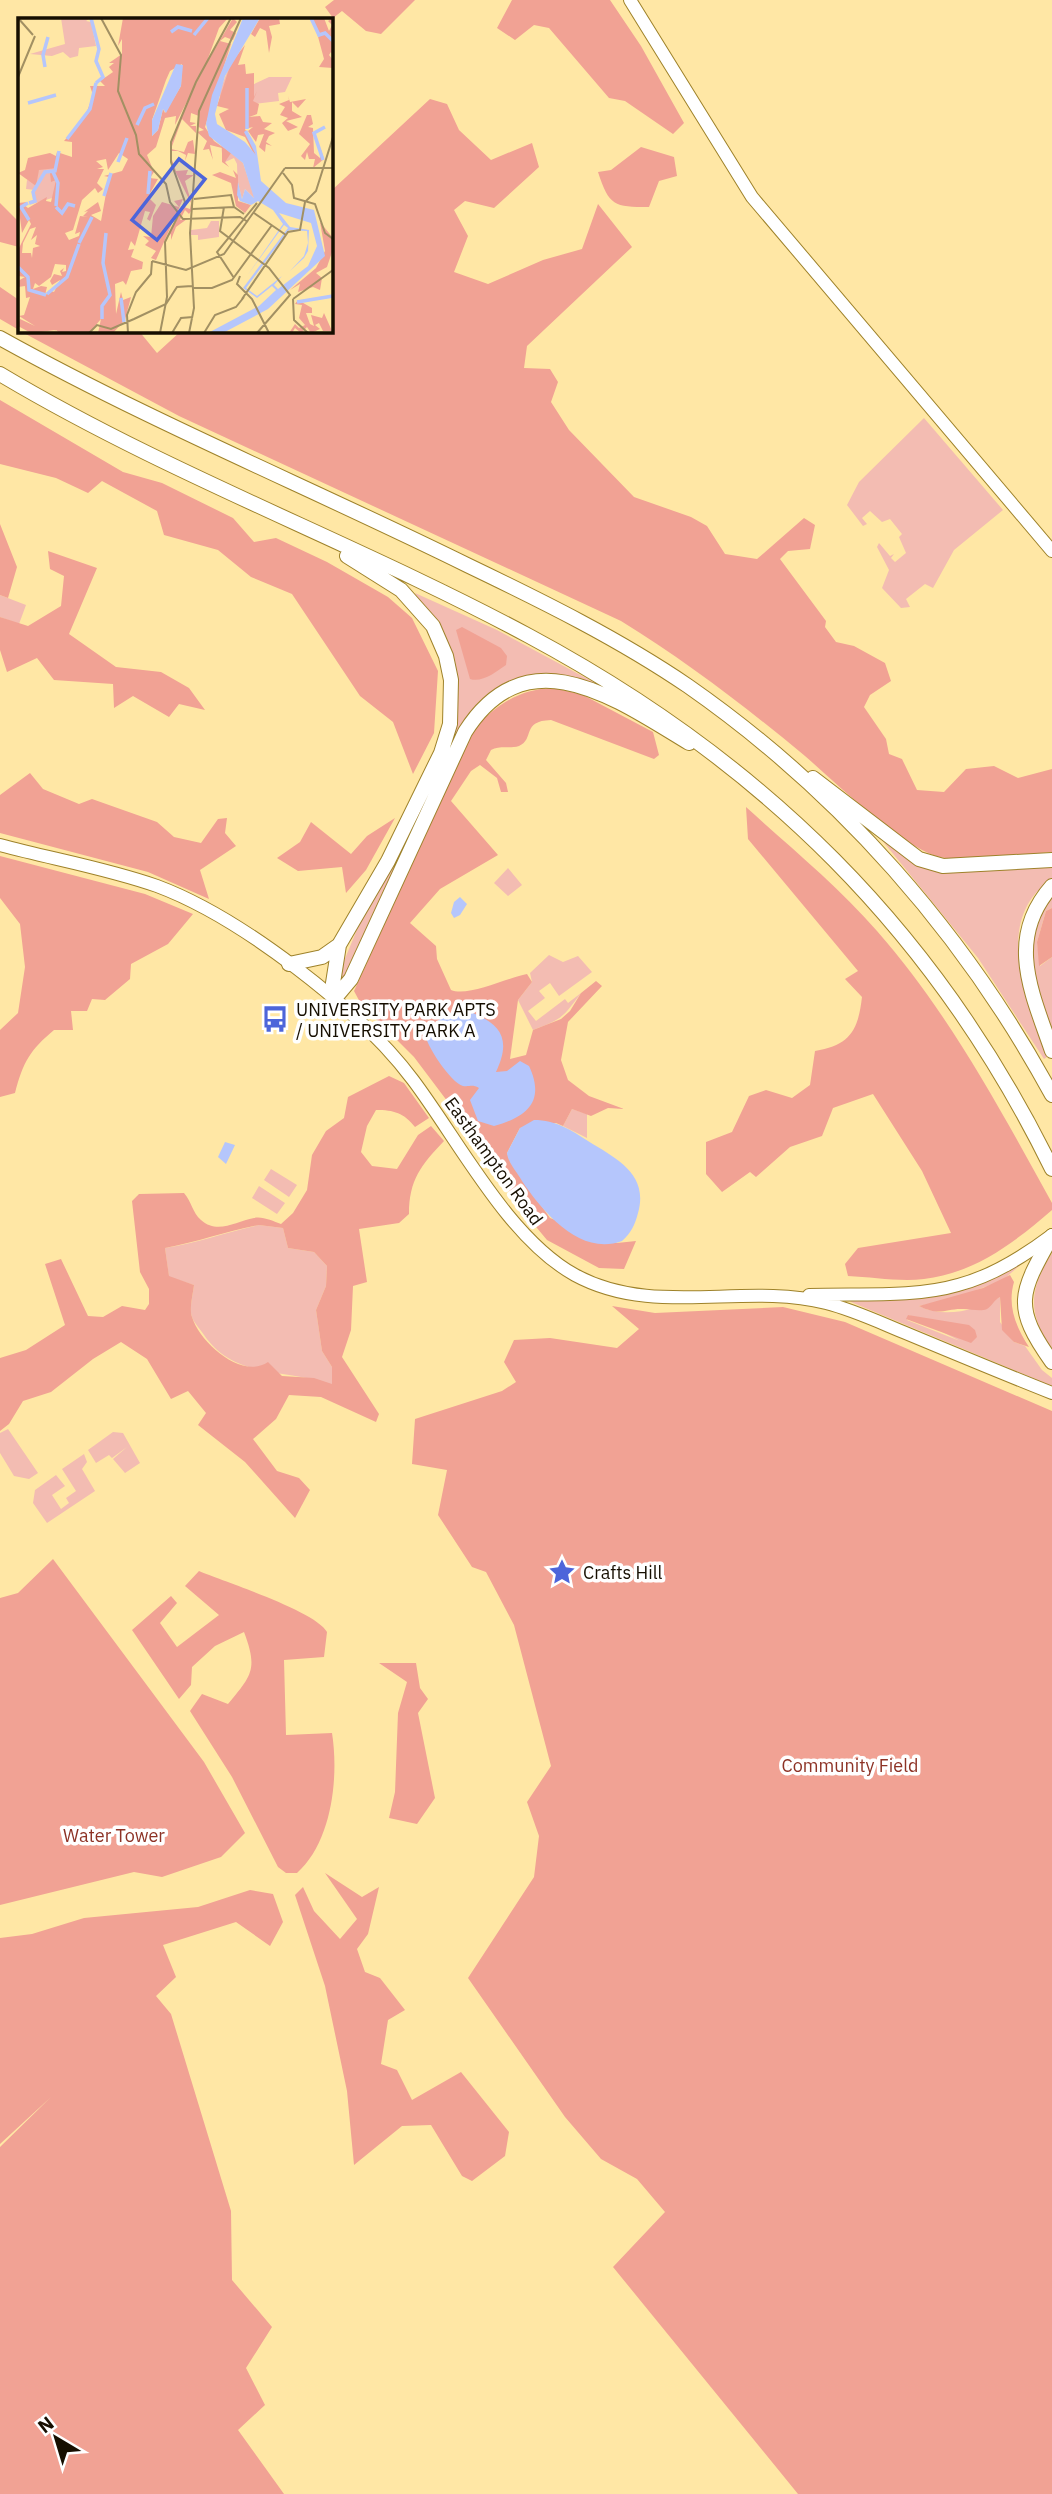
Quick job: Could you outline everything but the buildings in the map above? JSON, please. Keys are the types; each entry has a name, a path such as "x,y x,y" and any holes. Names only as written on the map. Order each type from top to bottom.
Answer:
{"highway":[{"path":"0,338 89,388 393,528 542,601 686,685 919,859 943,866 1052,860"},
{"path":"0,374 133,447 417,579 605,678 671,720 770,797 840,863 918,953 993,1059 1052,1168"},
{"path":"280,516 377,574 411,598 439,637 451,680 450,724 441,753 388,861 339,945 333,983 335,998"},
{"path":"335,998 351,979 465,732 485,706 511,689 543,681 582,685 639,713 770,797"},
{"path":"747,730 861,834 937,919 1014,1027 1052,1095"},
{"path":"1052,886 1040,901 1026,930 1026,970 1052,1051"},
{"path":"289,964 322,957 339,945"},
{"path":"1052,1235 1030,1275 1024,1302 1027,1322 1052,1362"}],"main road":[{"path":"630,0 752,197 1052,551"},
{"name":"Easthampton Road","path":"0,845 159,887 215,915 335,998 406,1070 517,1227 559,1265 594,1283 631,1294 677,1299 780,1296 826,1303 1052,1393"},
{"path":"780,1296 926,1290 958,1286 1008,1264 1052,1235"}],"shaded area":[{"path":"924,418 1003,510 954,550 933,588 925,584 906,599 910,607 901,608 882,588 889,570 877,547 879,543 890,556 894,554 891,558 895,562 906,553 899,537 902,534 890,519 882,522 870,511 862,518 867,524 863,526 847,505 859,482"},
{"path":"415,593 497,630 612,692 578,680 491,696 350,969 341,982 335,983 358,927 393,863 456,692"},
{"path":"0,595 26,605 19,624 0,617"},
{"path":"881,839 914,861 1052,865 1052,879 1033,896 1023,917 1018,939 1024,988 1047,1057 1044,1059 978,958"},
{"path":"508,868 522,885 508,896 494,883"},
{"path":"1052,892 1052,908 1046,911 1037,942 1040,966 1052,957 1052,1040 1033,978 1030,945 1037,915"},
{"path":"549,955 563,962 578,956 592,972 559,996 550,983 539,991 545,998 528,1011 536,1021 565,999 568,1003 581,993 562,1016 533,1030 518,1000 532,982 530,973"},
{"path":"572,1109 587,1114 587,1138 563,1126"},
{"path":"271,1169 297,1185 289,1197 264,1180"},
{"path":"259,1186 285,1203 277,1214 252,1198"},
{"path":"259,1225 283,1228 288,1248 314,1252 327,1266 326,1286 316,1310 322,1351 332,1367 332,1385 246,1366 231,1359 217,1349 193,1319 191,1310 194,1285 169,1277 165,1248"},
{"path":"1052,1253 1052,1349 1038,1324 1034,1301 1039,1279"},
{"path":"1027,1259 1003,1280 959,1297 919,1306 939,1312 960,1311 981,1306 1000,1297 1000,1322 1014,1342 1025,1346 1042,1370 1052,1378 1052,1386 851,1302 847,1297 925,1296","holes":["909,1315 960,1341 907,1320"]},
{"path":"8,1429 38,1473 29,1479 14,1476 0,1453 0,1433"},
{"path":"113,1432 123,1433 140,1463 125,1473 113,1459 127,1447 112,1458 109,1455 96,1463 88,1450"},
{"path":"84,1454 87,1462 82,1469 95,1491 47,1523 33,1503 35,1490 56,1475 65,1486 52,1495 61,1509 69,1503 66,1498 76,1491 62,1469"}],"green space":[{"path":"334,0 415,0 381,34 366,31 342,11 333,18 325,7"},
{"path":"512,0 610,0 641,46 684,123 673,134 625,101 609,98 549,28 534,25 515,40 497,28"},
{"path":"430,99 447,104 459,130 491,160 532,143 539,167 494,208 465,201 454,210 468,236 454,272 488,284 543,260 582,249 598,204 632,247 527,346 524,368 550,369 558,382 551,402 569,430 634,497 691,517 707,526 725,554 757,559 804,518 815,525 810,549 788,551 780,559 826,621 825,627 836,642 854,646 885,663 891,681 870,695 864,707 886,739 889,754 902,759 917,790 944,792 966,769 994,766 1018,778 1052,769 1052,852 962,859 936,856 921,849 868,812 738,702 621,621 179,416 22,332 140,332 157,353 180,332 332,332 332,190"},
{"path":"641,147 674,157 677,176 659,181 649,207 620,205 606,192 598,172 611,170"},
{"path":"0,203 18,221 18,247 0,242"},
{"path":"0,287 18,299 18,329 0,319"},
{"path":"0,400 123,472 162,483 233,518 254,542 276,538 327,562 388,597 412,618 438,671 434,733 413,774 393,722 360,696 292,594 251,577 218,550 164,535 157,511 102,481 88,493 56,478 0,464"},
{"path":"0,524 17,567 8,598 0,595"},
{"path":"48,551 97,568 69,634 116,667 161,672 189,688 205,710 179,704 169,717 133,696 114,708 113,684 54,680 37,658 7,672 0,650 0,617 28,626 61,606 64,576 50,569"},
{"path":"462,627 501,648 507,656 506,665 484,678 470,679 456,630"},
{"path":"554,688 583,695 653,732 659,755 654,759 551,720 536,723 527,739 519,746 491,750 486,760 506,783 508,792 501,792 497,778 480,765 471,771 451,801 498,855 440,889 410,923 436,946 437,959 451,990 477,989 527,974 532,982 518,1000 510,1059 526,1055 533,1030 561,1019 570,1011 581,993 596,981 602,986 568,1022 561,1060 568,1080 589,1096 624,1109 608,1108 591,1116 572,1109 563,1126 556,1123 520,1128 507,1153 511,1163 550,1218 617,1243 636,1241 624,1269 599,1268 547,1240 517,1204 463,1122 414,1057 361,1004 354,991 474,728 510,699 530,691"},
{"path":"30,773 43,789 79,804 92,799 157,822 174,837 201,843 218,819 227,818 225,833 236,846 200,870 209,899 148,872 0,833 0,795"},
{"path":"746,807 846,898 903,962 972,1062 1052,1203 1052,1210 1038,1222 977,1263 943,1276 915,1280 848,1276 845,1264 858,1248 951,1233 922,1171 873,1094 833,1108 822,1136 790,1147 756,1177 750,1172 722,1192 706,1174 706,1142 732,1132 749,1096 766,1090 792,1098 810,1085 815,1051 837,1045 850,1034 858,1019 862,997 845,979 858,971 748,839"},
{"path":"395,818 366,870 346,893 342,867 298,871 277,858 300,842 311,822 351,854 367,836"},
{"path":"0,856 145,894 193,914 168,944 131,964 130,979 105,1000 92,999 87,1011 71,1011 73,1030 54,1030 46,1037 29,1057 15,1093 0,1097 0,1030 18,1013 25,967 20,924 0,898"},
{"path":"1052,908 1052,957 1039,966 1037,942 1046,911"},
{"path":"389,1076 404,1083 429,1118 415,1127 398,1113 376,1110 367,1126 361,1152 372,1166 397,1169 418,1135 431,1126 444,1141 414,1182 409,1214 399,1223 359,1229 367,1282 353,1286 351,1330 342,1357 379,1414 376,1422 321,1397 289,1395 276,1419 253,1439 277,1471 299,1478 310,1490 295,1518 245,1462 198,1425 206,1413 188,1391 171,1399 147,1359 121,1342 93,1359 51,1392 23,1401 9,1424 0,1431 0,1358 26,1350 65,1325 45,1264 61,1259 88,1316 103,1317 122,1306 145,1310 149,1304 149,1289 140,1272 132,1201 139,1194 184,1193 198,1217 207,1224 220,1227 257,1218 281,1224 293,1213 307,1190 312,1155 326,1131 344,1118 348,1097","holes":["259,1225 283,1228 288,1248 314,1252 327,1266 326,1286 316,1310 322,1351 332,1367 332,1384 314,1378 282,1376 268,1362 258,1366 246,1366 223,1356 196,1327 191,1314 194,1285 169,1276 165,1248"]},
{"path":"1010,1275 1014,1282 1014,1316 1029,1347 1014,1342 1002,1330 1000,1297 987,1309 981,1310 938,1312 919,1306 983,1288"},
{"name":"Community Field","path":"612,1306 655,1313 783,1307 845,1322 1052,1411 1052,2494 798,2494 613,2267 665,2212 637,2179 601,2159 565,2117 468,1978 534,1877 539,1836 527,1802 551,1766 514,1625 486,1572 472,1567 438,1515 447,1470 412,1464 415,1419 502,1391 516,1382 504,1362 514,1340 550,1338 617,1348 639,1329"},
{"path":"908,1315 969,1325 975,1330 977,1337 971,1343 906,1319"},
{"name":"Water Tower","path":"53,1559 204,1762 245,1833 221,1857 162,1877 134,1872 0,1905 0,1598 18,1593"},
{"path":"199,1571 289,1606 306,1615 327,1632 324,1657 284,1660 286,1735 332,1733 334,1750 333,1788 325,1827 309,1860 297,1873 286,1873 278,1867 232,1777 190,1711 202,1694 228,1704 243,1686 251,1663 244,1632 215,1646 192,1667 191,1685 179,1699 132,1630 171,1596 177,1603 160,1623 177,1647 219,1615 185,1586"},
{"path":"379,1663 416,1663 420,1688 428,1699 418,1713 435,1798 417,1824 389,1818 395,1792 398,1713 407,1682"},
{"path":"325,1873 362,1897 379,1887 368,1934 357,1949 365,1972 380,1978 405,2010 388,2020 381,2064 397,2070 412,2100 461,2072 509,2132 505,2156 472,2181 462,2176 431,2125 402,2126 354,2165 347,2091 325,1986 295,1895 303,1887 314,1911 340,1939 357,1919"},
{"path":"250,1890 273,1894 283,1922 270,1946 236,1922 163,1945 176,1977 156,1996 171,2014 231,2211 232,2280 272,2327 246,2368 265,2405 238,2430 284,2494 0,2494 0,2147 51,2097 0,2144 0,1938 32,1934 84,1918 198,1907"}],"water":[{"path":"460,897 467,904 460,915 454,918 451,913 454,902"},
{"path":"463,1009 486,1019 499,1032 503,1049 496,1072 507,1071 520,1061 529,1066 534,1079 534,1098 530,1106 515,1118 494,1126 478,1121 470,1100 479,1088 463,1086 452,1078 426,1038 425,1033 437,1021"},
{"path":"534,1120 556,1124 575,1133 610,1154 635,1178 640,1199 638,1213 628,1235 622,1241 591,1243 577,1237 551,1217 530,1193 507,1153 520,1128"},
{"path":"225,1142 235,1145 226,1164 218,1157"}],"place":[{"name":"UNIVERSITY PARK APTS / UNIVERSITY PARK A","path":"275,1019"},
{"name":"Crafts Hill","path":"562,1572"}]}
